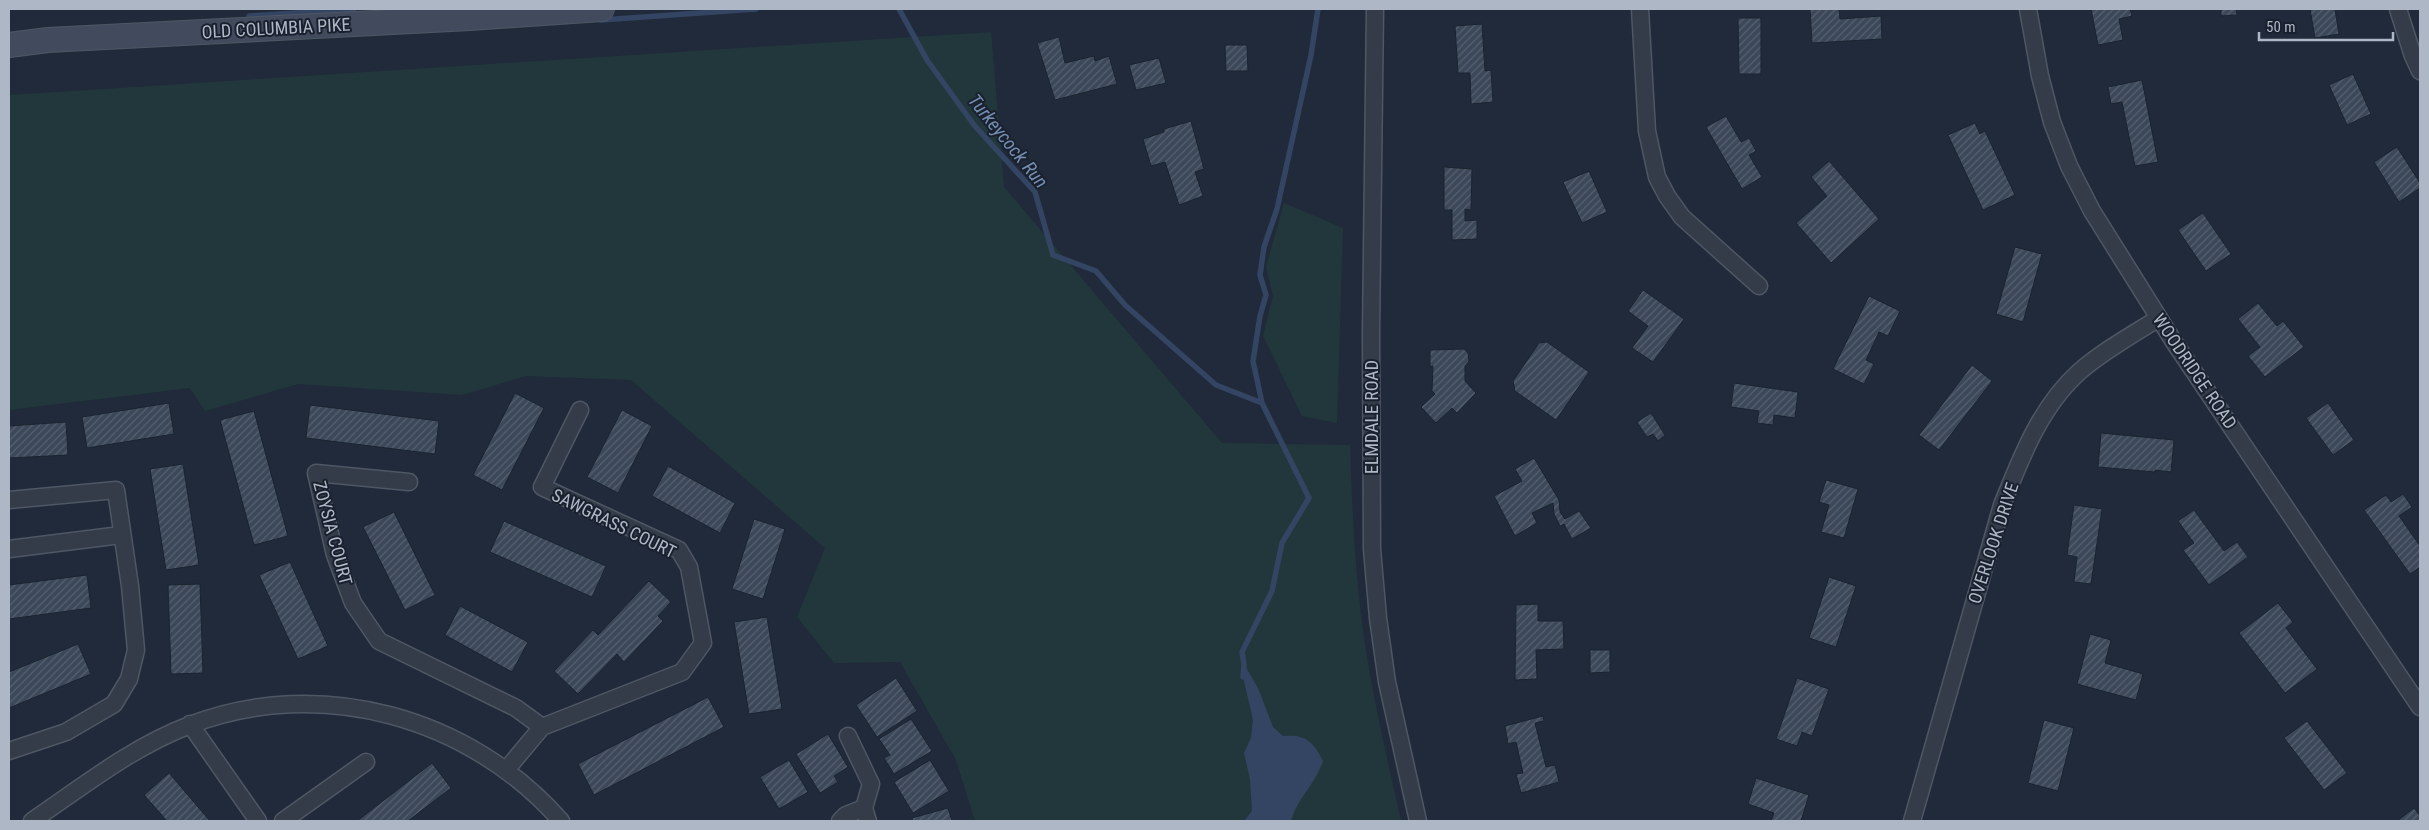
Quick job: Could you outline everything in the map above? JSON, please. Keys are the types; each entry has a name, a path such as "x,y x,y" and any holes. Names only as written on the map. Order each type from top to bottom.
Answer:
{"street":[{"name":"OLD COLUMBIA PIKE","path":"9,45 48,40 470,14 602,9"},
{"name":"ELMDALE ROAD","path":"1375,9 1371,333 1372,549 1378,618 1387,682 1418,821"},
{"path":"1640,9 1647,131 1657,177 1667,196 1682,217 1759,286"},
{"name":"WOODRIDGE ROAD","path":"2028,9 2040,76 2052,122 2070,166 2092,211 2159,318 2420,707"},
{"path":"2398,9 2413,56 2420,71"},
{"name":"OVERLOOK DRIVE","path":"1912,821 2002,505 2022,454 2046,412 2079,372 2114,346 2159,318"},
{"name":"SAWGRASS COURT","path":"506,770 542,727 682,672 703,643 690,567 679,550 542,487 580,410"},
{"name":"ZOYSIA COURT","path":"409,482 316,473 335,555 353,603 379,641 516,708 542,727"},
{"path":"9,500 116,490 121,535 130,586 136,650 129,679 114,704 66,732 9,751"},
{"path":"9,549 121,535"},
{"path":"32,821 144,746 190,724 231,712 268,706 307,703 340,705 380,712 421,724 449,735 483,753 506,770 561,821"},
{"path":"190,724 258,821"},
{"path":"840,821 846,815 866,814 871,784 848,736"},
{"path":"283,821 366,762"}],"green space":[{"path":"991,32 1004,187 1222,443 1350,445 1354,542 1364,638 1376,707 1401,821 975,821 956,760 900,662 834,663 797,617 825,548 631,380 526,376 462,395 298,384 205,411 190,388 9,410 9,95"},
{"path":"1284,203 1343,228 1337,423 1302,416 1263,336 1273,296 1266,266"}],"water":[{"path":"1244,664 1258,688 1273,727 1283,736 1297,736 1308,740 1316,748 1323,761 1291,821 1244,821 1252,811 1250,779 1244,753 1251,738 1253,720 1242,672"}],"building":[{"path":"1810,9 1839,9 1840,19 1881,16 1882,39 1812,43"},
{"path":"2091,9 2130,9 2132,16 2119,19 2123,40 2098,45"},
{"path":"2221,9 2236,9 2237,15 2221,16"},
{"path":"2310,9 2335,9 2339,34 2315,38"},
{"path":"1738,18 1761,18 1761,74 1739,74"},
{"path":"1482,24 1485,71 1491,70 1493,102 1471,104 1470,73 1458,73 1455,26"},
{"path":"1059,37 1065,63 1094,56 1095,61 1109,56 1117,84 1055,100 1037,43"},
{"path":"1225,45 1247,45 1248,71 1226,71"},
{"path":"1159,58 1166,83 1136,90 1129,65"},
{"path":"2353,74 2371,114 2347,125 2329,85"},
{"path":"2142,80 2158,162 2135,166 2122,102 2111,104 2108,87"},
{"path":"1726,116 1741,142 1749,138 1756,151 1749,155 1762,177 1742,189 1706,127"},
{"path":"1191,121 1204,169 1195,172 1203,196 1179,205 1165,162 1151,166 1143,139 1164,132 1164,129"},
{"path":"1975,123 1980,134 1985,131 2015,195 1983,210 1948,135"},
{"path":"2397,147 2420,183 2420,188 2399,202 2374,162"},
{"path":"1829,161 1879,219 1831,263 1796,223 1827,196 1811,177"},
{"path":"1444,167 1472,169 1471,210 1465,209 1465,221 1477,220 1477,239 1452,240 1452,210 1444,210"},
{"path":"1589,171 1607,212 1582,223 1563,182"},
{"path":"2203,213 2231,254 2206,271 2178,230"},
{"path":"2015,247 2042,254 2023,322 1996,314"},
{"path":"1643,290 1684,319 1653,362 1632,348 1648,326 1628,311"},
{"path":"1869,296 1900,311 1888,336 1879,332 1866,360 1874,364 1864,384 1833,369"},
{"path":"2258,303 2277,326 2283,321 2304,347 2265,377 2248,356 2260,347 2238,319"},
{"path":"1547,342 1589,372 1556,420 1515,391 1513,381 1539,343"},
{"path":"1464,349 1468,353 1469,361 1465,366 1465,381 1476,393 1457,413 1452,408 1436,423 1421,407 1435,394 1432,391 1433,366 1430,367 1430,350"},
{"path":"1972,365 1992,381 1939,450 1919,435"},
{"path":"1734,383 1798,392 1795,418 1774,415 1773,425 1757,423 1759,411 1731,407"},
{"path":"515,393 544,408 502,490 473,475"},
{"path":"169,403 174,434 87,448 82,417"},
{"path":"2328,403 2354,440 2333,455 2306,418"},
{"path":"310,405 439,421 435,454 306,438"},
{"path":"622,410 652,426 618,493 587,477"},
{"path":"254,411 288,536 254,545 220,420"},
{"path":"1651,413 1665,435 1658,441 1653,434 1647,437 1637,422"},
{"path":"66,422 68,455 9,458 9,426"},
{"path":"2101,433 2174,440 2171,472 2098,467"},
{"path":"1534,458 1559,500 1560,512 1565,519 1579,511 1591,528 1572,539 1564,524 1560,526 1554,514 1553,503 1532,513 1537,523 1515,536 1494,496 1522,481 1515,469"},
{"path":"183,464 199,565 166,570 150,469"},
{"path":"668,466 735,503 720,533 652,496"},
{"path":"1826,480 1858,489 1844,538 1821,532 1829,505 1819,502"},
{"path":"2403,494 2412,507 2399,516 2420,546 2420,567 2410,574 2364,510 2386,495 2391,502"},
{"path":"2074,505 2102,509 2091,584 2074,582 2077,557 2067,555"},
{"path":"2194,510 2224,551 2237,542 2248,557 2209,585 2183,550 2194,543 2178,521"},
{"path":"394,512 435,595 405,610 363,527"},
{"path":"754,519 785,529 763,599 732,589"},
{"path":"504,521 606,566 592,597 490,552"},
{"path":"290,562 328,646 298,659 259,575"},
{"path":"87,575 91,608 9,619 9,585"},
{"path":"1829,577 1856,586 1836,647 1809,638"},
{"path":"649,581 671,602 658,616 663,621 624,662 617,654 578,694 554,671 593,630 598,635"},
{"path":"200,584 203,673 171,674 168,585"},
{"path":"2278,603 2293,622 2286,628 2317,669 2285,693 2239,633"},
{"path":"1538,604 1538,621 1563,621 1564,649 1536,650 1537,679 1515,680 1516,605"},
{"path":"460,606 528,642 512,672 445,635"},
{"path":"767,617 782,709 749,714 734,622"},
{"path":"2090,634 2111,640 2105,663 2143,674 2136,700 2077,684"},
{"path":"78,644 91,674 9,708 9,672"},
{"path":"1590,650 1610,650 1610,672 1590,673"},
{"path":"896,678 917,711 877,737 856,705"},
{"path":"1797,678 1829,689 1812,736 1802,732 1797,746 1776,739"},
{"path":"708,697 724,727 594,795 578,764"},
{"path":"1543,716 1544,721 1535,723 1546,767 1555,765 1559,782 1521,793 1516,774 1523,773 1516,742 1508,744 1505,726"},
{"path":"911,719 932,751 894,774 884,758 890,755 879,739"},
{"path":"2044,720 2074,728 2058,791 2028,783"},
{"path":"2307,721 2347,773 2324,790 2284,738"},
{"path":"828,734 848,767 834,776 838,782 820,793 796,754"},
{"path":"789,760 808,792 779,809 760,777"},
{"path":"930,760 949,791 913,813 894,782"},
{"path":"432,763 451,788 408,821 357,821"},
{"path":"169,773 210,821 167,821 144,795"},
{"path":"1756,778 1809,795 1801,821 1771,821 1774,813 1748,804"},
{"path":"948,808 952,821 913,821 912,818"},
{"path":"2414,808 2420,816 2420,821 2397,821"}],"waterway":[{"path":"249,16 354,9"},
{"path":"601,20 756,9"},
{"name":"Turkeycock Run","path":"899,9 927,60 974,125 1035,192 1053,255 1096,271 1125,305 1216,385 1262,403"},
{"name":"Turkeycock Run","path":"1243,677 1244,664 1242,652 1272,591 1282,543 1309,498 1262,403 1253,361 1260,316 1266,295 1260,275 1264,247 1277,209 1311,55 1318,9"}]}
